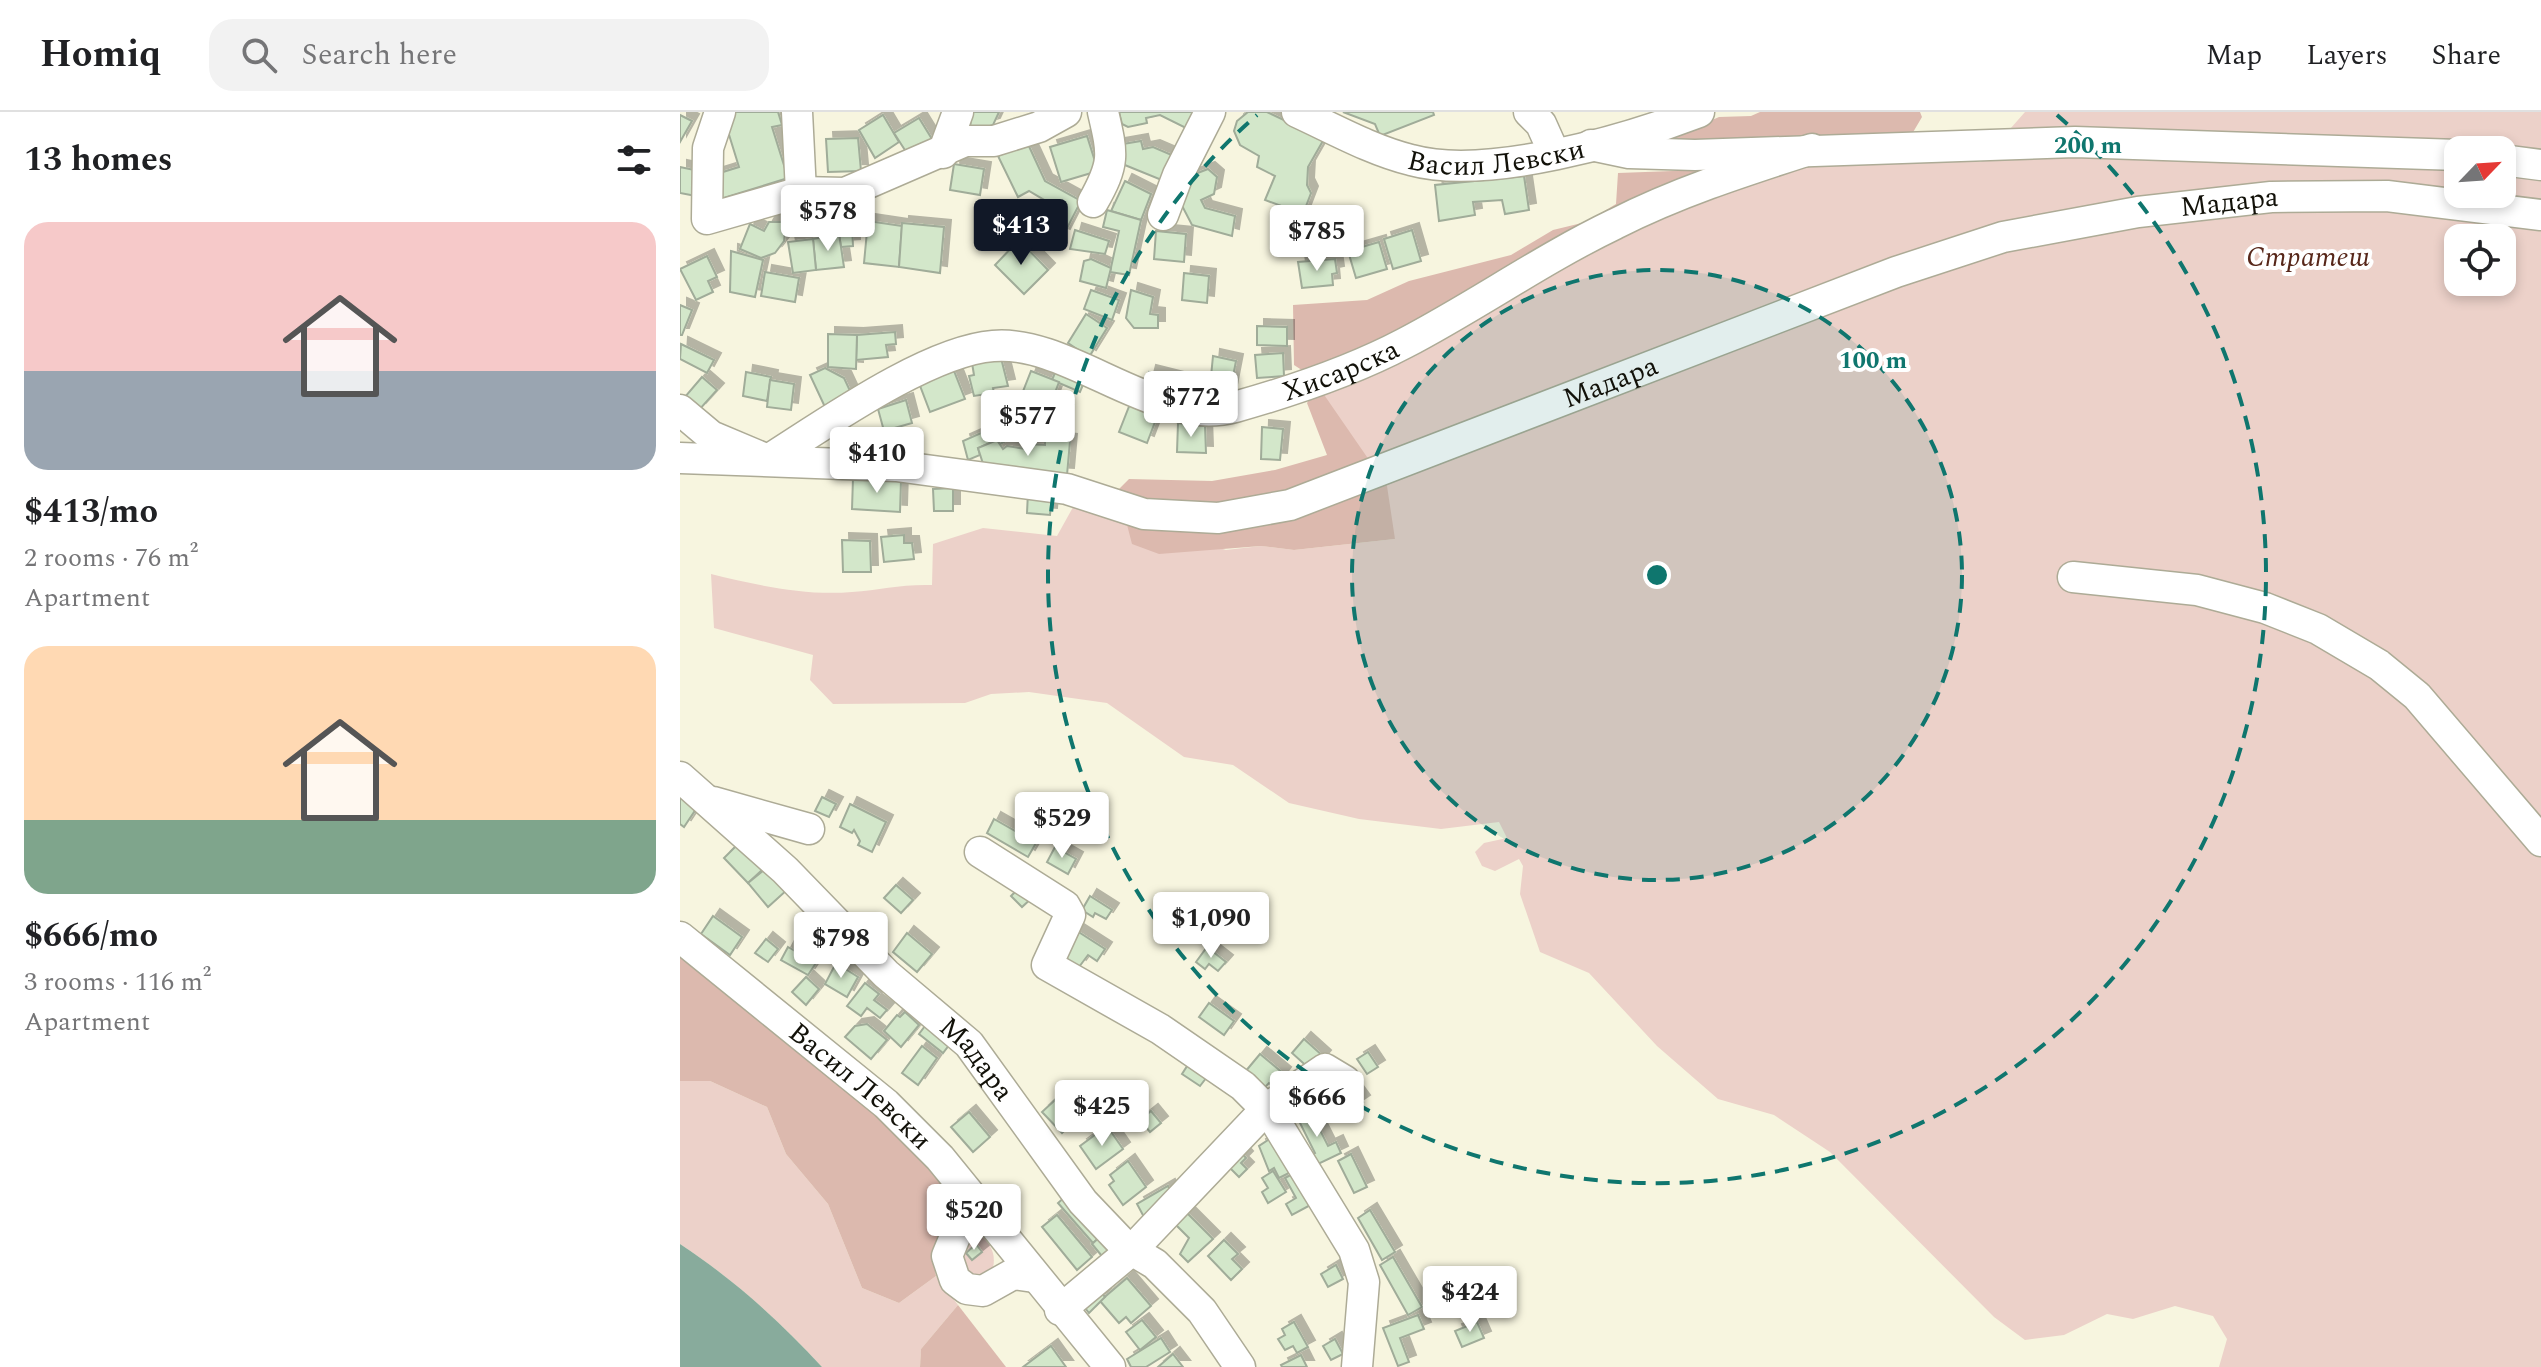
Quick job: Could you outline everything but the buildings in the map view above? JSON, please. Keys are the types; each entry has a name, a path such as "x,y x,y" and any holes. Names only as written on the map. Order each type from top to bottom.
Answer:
{"street":[{"path":"720,112 708,148 707,219 801,192 845,193 965,141 994,141 1039,127 1066,112"},
{"path":"797,112 801,192"},
{"path":"943,153 958,112"},
{"path":"1093,202 1110,172 1111,145 1103,112"},
{"path":"1163,215 1178,175 1210,112"},
{"name":"Васил Левски","path":"1297,112 1366,144 1413,161 1449,166 1486,164 1554,153 1699,112"},
{"path":"1537,116 1554,153"},
{"path":"1591,145 1629,153 1695,155 2075,142 2444,155"},
{"name":"Хисарска","path":"768,460 850,409 953,353 994,345 1027,348 1183,409 1231,408 1313,382 1402,345 1612,225 1688,189 1812,149"},
{"path":"2516,162 2541,165"},
{"name":"Мадара","path":"680,458 927,470 1067,489 1144,514 1218,518 1290,505 1882,277 2003,237 2138,212 2271,197 2387,196 2541,215"},
{"path":"680,410 711,436 768,460"},
{"path":"2073,577 2197,590 2265,608 2318,629 2379,665 2417,696 2541,841"},
{"name":"Мадара","path":"680,777 785,870 886,974 969,1044 1083,1202 1132,1250 1155,1264 1202,1311 1240,1367"},
{"path":"707,801 809,829"},
{"path":"980,852 1065,906 1070,915 1065,932 1047,965 1160,1029 1243,1086 1266,1109 1354,1250 1364,1282 1357,1367"},
{"name":"Васил Левски","path":"680,937 886,1104 940,1158 1060,1310 1110,1367"},
{"path":"1060,1310 1132,1250 1266,1109 1325,1069 1345,1081"},
{"path":"971,1198 947,1256 948,1269 955,1280 967,1289 983,1291 1013,1274 1034,1277"}],"green space":[{"name":"Стратеш","path":"2025,112 2541,112 2541,1367 2219,1367 2227,1339 2213,1316 2175,1306 2133,1319 2107,1314 2064,1335 2025,1340 1994,1317 1830,1152 1774,1115 1718,1099 1657,1046 1589,973 1540,952 1520,894 1523,866 1519,859 1495,871 1482,866 1475,852 1484,843 1507,838 1499,822 1441,829 1359,819 1289,803 1233,765 1184,757 1107,703 1029,692 991,694 965,703 833,704 810,680 813,655 714,628 711,574 763,586 834,593 932,585 933,544 983,528 1057,536 1077,500 1226,550 1261,546 1294,550 1395,539 1318,386 1614,229 1813,163 1981,162"},
{"path":"680,1081 710,1081 767,1107 786,1154 828,1204 862,1288 899,1303 936,1276 958,1305 921,1349 920,1367 822,1367 755,1301 680,1244"},
{"path":"975,1233 989,1245 994,1262 991,1274 969,1279 957,1249 967,1234"}],"shaded area":[{"path":"1760,112 1920,112 1922,117 1912,134 1647,142 1680,134 1719,117 1751,116"},
{"path":"1727,169 1311,376 1294,365 1293,305 1367,300 1409,281 1511,255 1553,230 1586,222 1616,204 1618,173"},
{"path":"1318,386 1387,486 1395,539 1294,550 1261,546 1159,554 1132,544 1118,490 1129,479 1212,481 1275,470 1327,455 1307,403"},
{"path":"680,956 863,1100 929,1165 957,1200 933,1260 936,1276 899,1303 862,1288 828,1204 786,1154 767,1107 710,1081 680,1081"},
{"path":"680,1244 755,1301 822,1367 680,1367"},
{"path":"958,1305 1006,1367 920,1367 921,1349"}]}
